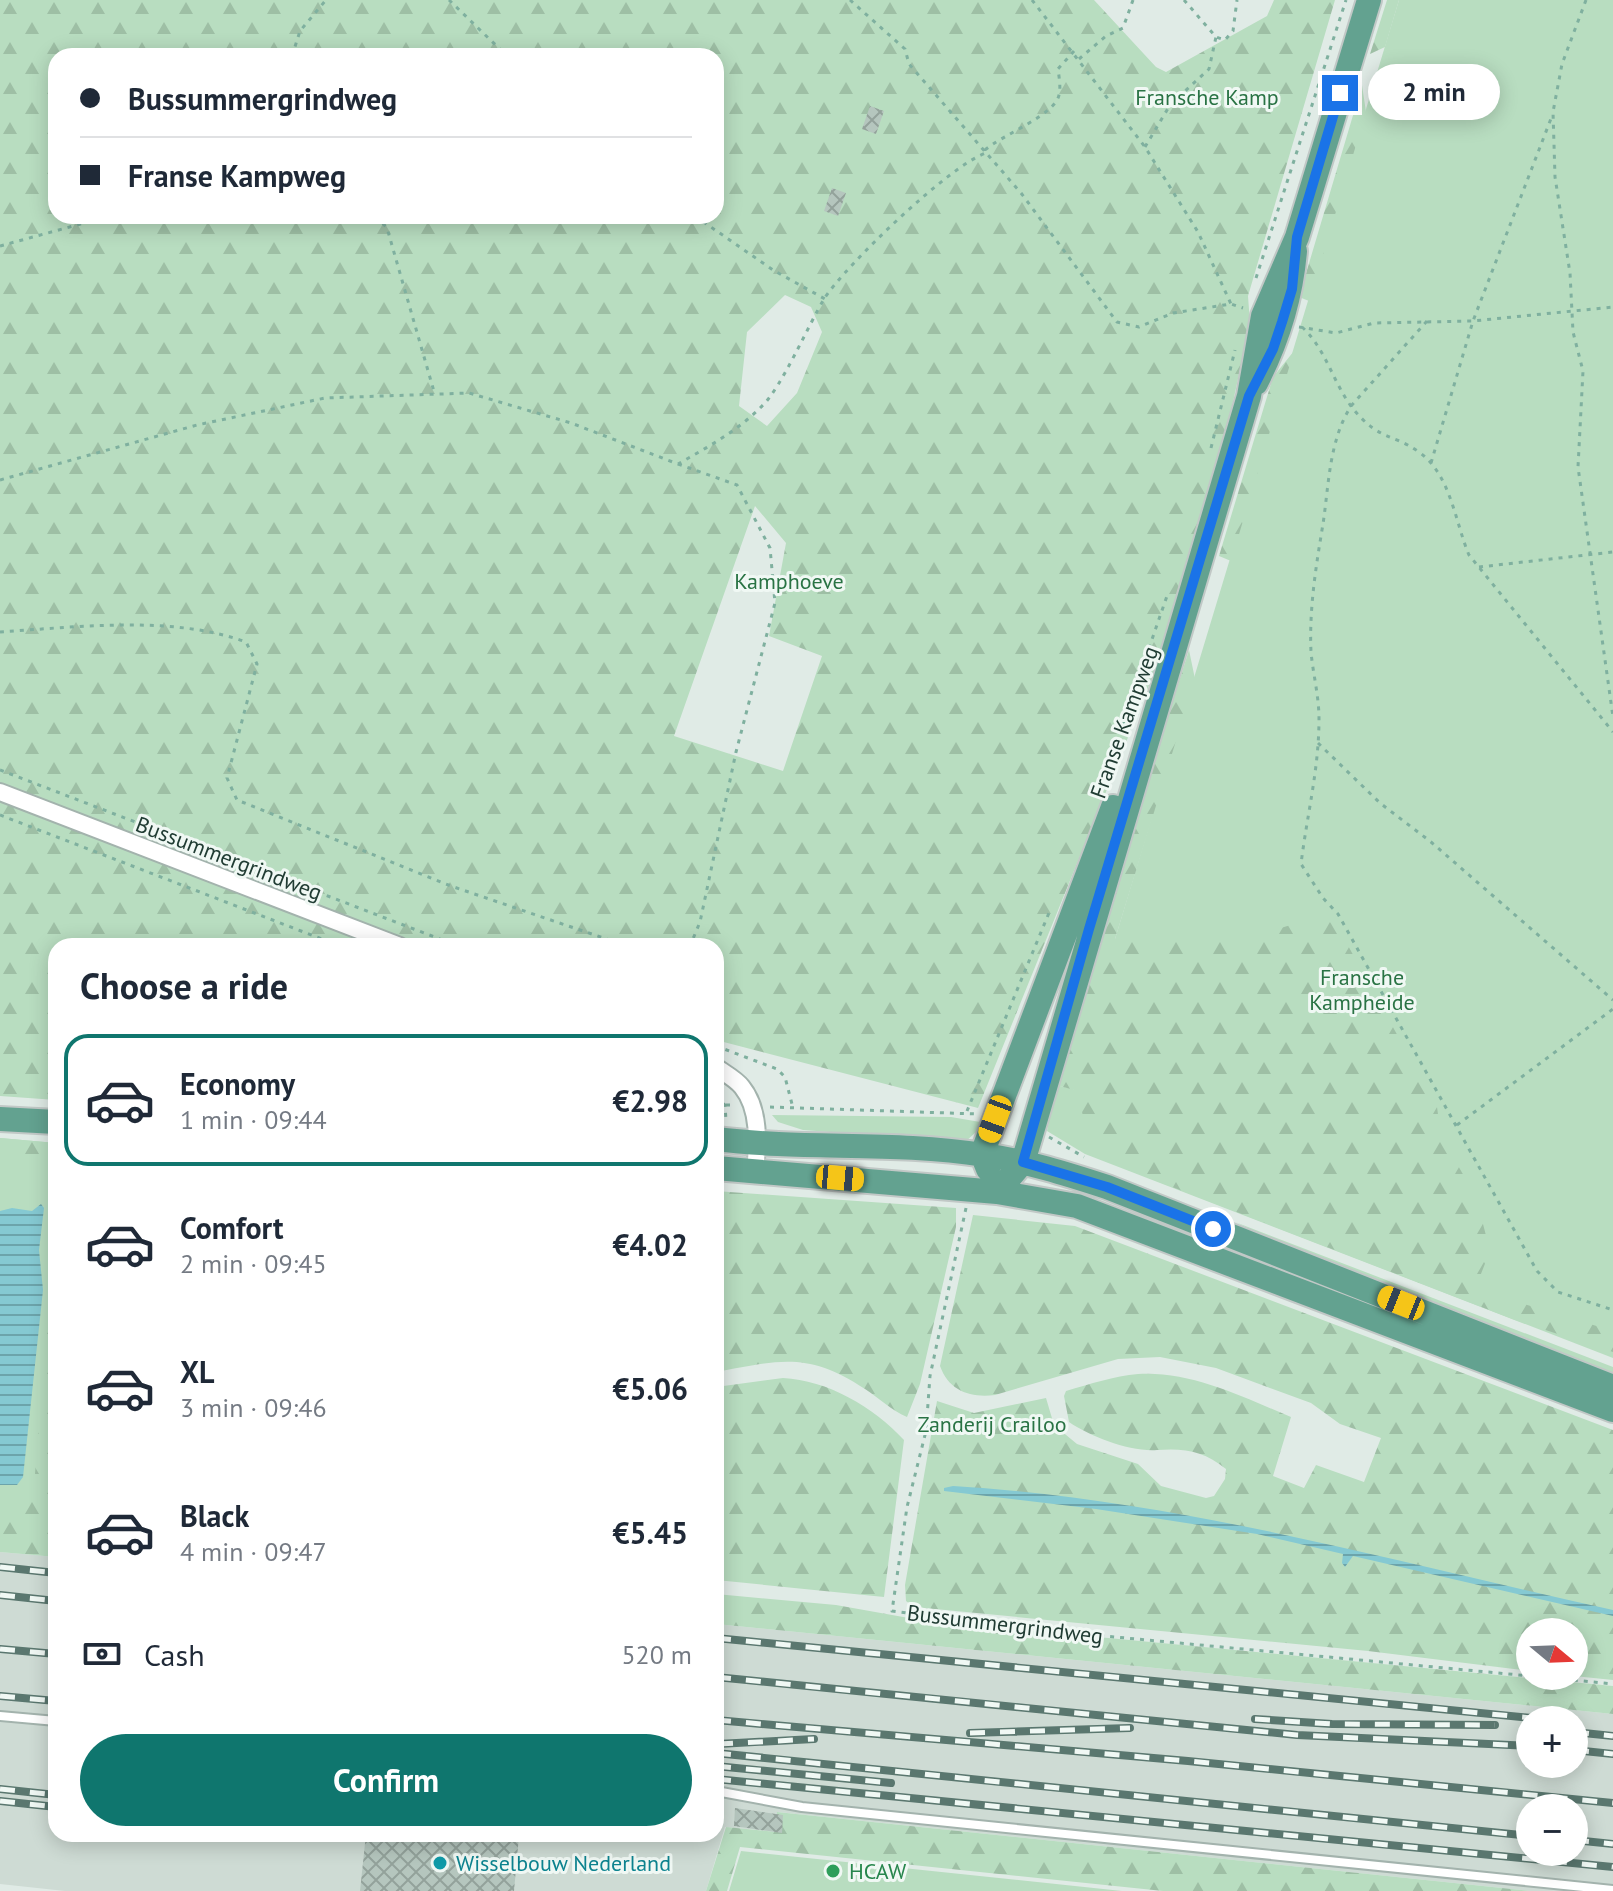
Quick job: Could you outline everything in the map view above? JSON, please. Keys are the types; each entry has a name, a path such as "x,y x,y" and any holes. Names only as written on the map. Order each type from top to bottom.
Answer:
{"main road":[{"name":"Franse Kampweg","path":"997,1192 1023,1162 1249,396 1263,316 1274,283 1297,237 1369,0"},
{"name":"Franse Kampweg","path":"982,1154 1079,891 1163,682"},
{"path":"0,1119 48,1122"},
{"path":"724,1140 889,1146 982,1154 1023,1162 1107,1187 1483,1349 1613,1410"},
{"path":"982,1154 997,1192"},
{"path":"724,1168 969,1189 1077,1206 1483,1349 1613,1387"}],"street":[{"name":"Bussummergrindweg","path":"0,792 379,938"},
{"path":"724,1073 742,1087 752,1106 758,1142 755,1170"}],"lane":[{"path":"0,1716 48,1720"},
{"path":"724,1792 802,1807 1613,1890"}],"path":[{"path":"295,48 300,31 326,0"},
{"path":"449,0 499,48"},
{"path":"850,0 905,49 909,64 1021,193 1117,322 1139,327 1173,313 1231,304 1245,309"},
{"path":"1032,0 1145,147 1198,232 1231,304"},
{"path":"1079,59 1106,36 1123,28 1133,0"},
{"path":"1184,0 1216,37 1225,40 1233,31 1237,0"},
{"path":"1255,280 1346,0"},
{"path":"1430,463 1473,321 1553,112 1562,64 1586,0"},
{"path":"1145,147 1170,105 1209,69 1216,37"},
{"path":"678,464 718,442 765,403 842,273 973,157 985,151 1000,136 1053,107 1059,95 1058,69 1074,51"},
{"path":"1553,112 1555,177 1570,273 1573,332 1583,371 1578,467 1613,717"},
{"path":"0,246 81,224"},
{"path":"383,224 435,395"},
{"path":"707,224 773,270 825,299"},
{"path":"1613,307 1473,321 1374,323 1336,333 1302,327 1318,344 1351,406 1372,431 1418,452 1430,463 1447,488 1456,526 1479,567 1613,732"},
{"path":"1427,321 1351,406 1343,420 1334,452 1316,559 1311,654 1318,685 1318,743 1313,802 1301,864 1323,898 1338,914 1549,1286 1574,1299 1613,1310"},
{"path":"1209,455 1238,338"},
{"path":"0,480 197,425 311,401 469,393 571,423 737,485 770,548 775,603 736,752 700,922 693,938"},
{"path":"1479,567 1613,552"},
{"name":"Franse Kampweg","path":"1099,793 1172,580"},
{"path":"0,632 120,625 221,632 246,642 257,664 227,778 237,800 451,886 604,938"},
{"path":"1318,743 1380,803 1431,842 1613,1000"},
{"name":"Bussummergrindweg","path":"0,770 437,938"},
{"name":"Bussummergrindweg","path":"0,815 319,938"},
{"path":"724,1049 777,1069 785,1077 793,1108 967,1111 1051,908"},
{"path":"1457,1125 1613,1009"},
{"name":"Bussummergrindweg","path":"969,1189 930,1376 926,1431 907,1507 892,1611 1062,1632 1516,1675"},
{"name":"Bussummergrindweg","path":"1588,1682 1613,1684"}],"shaded area":[{"path":"0,1552 48,1556 48,1842 721,1842 706,1891 65,1891 0,1884"},
{"path":"724,1625 1533,1706 1516,1706 1516,1778 1588,1778 1588,1711 1613,1714 1613,1891 1530,1891 778,1812 776,1832 725,1827 724,1830"}],"green space":[{"name":"Kamphoeve","path":"0,0 1094,0 1156,67 1166,72 1267,16 1274,0 1335,0 1248,296 1250,323 1233,402 1165,646 978,1108 724,1042 724,938 48,938 48,1099 0,1096","holes":["785,295 811,307 822,332 797,393 767,426 739,406 747,332","755,506 786,543 769,636 822,656 783,771 674,736"]},
{"path":"1387,0 1399,0 1385,47 1370,54"},
{"name":"Fransche Kampheide","path":"1399,0 1613,0 1613,1358 1085,1154 1047,1131 1056,1085 1077,1090 1115,939"},
{"path":"1362,85 1366,112 1309,301 1299,297"},
{"path":"1294,351 1231,561 1219,556 1273,377"},
{"path":"1189,650 1195,679 1115,939 1247,938 1304,921 1328,919 1346,942 1437,1107 1441,1136 1476,1197 1490,1251 1475,1289 1613,1331 1613,1352 1515,1320 1113,1164 1085,1127 1078,1091 1056,1085 1100,930"},
{"path":"772,1115 951,1117 986,1123 965,1142 803,1130 778,1122"},
{"path":"0,1138 48,1142 48,1549 0,1545"},
{"path":"0,1138 48,1142 48,1159 0,1155"},
{"path":"724,1192 956,1208 956,1227 920,1384 907,1417 845,1377 827,1369 793,1362 724,1370"},
{"name":"Zanderij Crailoo","path":"973,1215 1075,1226 1613,1430 1613,1680 1588,1677 1588,1618 1516,1618 1516,1669 1368,1651 914,1607 906,1601 905,1585 937,1401 974,1413 1046,1398 1054,1425 1077,1444 1138,1464 1161,1486 1206,1498 1214,1496 1225,1479 1226,1469 1194,1452 1135,1449 1088,1433 1069,1422 1064,1396 1066,1391 1120,1377 1158,1374 1197,1381 1254,1401 1291,1417 1273,1476 1304,1488 1316,1465 1364,1482 1381,1438 1340,1424 1311,1403 1216,1368 1160,1357 1118,1359 995,1395 962,1391 949,1382 940,1366"},
{"path":"1235,1222 1613,1367 1613,1377 1328,1266"},
{"path":"48,1316 48,1556 0,1552 0,1496 33,1498"},
{"path":"783,1378 816,1384 864,1406 904,1440 884,1597 724,1581 724,1386"},
{"path":"724,1595 836,1605 920,1620 1516,1677 1516,1690 1588,1690 1588,1684 1613,1686 1613,1714 1588,1711 1588,1706 1533,1706 724,1625"},
{"path":"777,1812 1530,1891 1163,1891 740,1847 727,1891 706,1891 721,1842 724,1842 726,1827 776,1832"},
{"name":"HCAW","path":"741,1851 1122,1891 729,1891"}],"water":[{"path":"41,1204 44,1208 39,1250 43,1290 23,1477 17,1485 0,1485 0,1211 12,1208 32,1211"},
{"path":"953,1486 1037,1493 1203,1518 1613,1610 1613,1616 1353,1556 1345,1567 1343,1554 1257,1534 1096,1509 944,1491 944,1488"}],"building":[{"path":"870,106 884,111 876,134 862,129"},
{"path":"832,188 846,193 838,216 824,211"},
{"path":"735,1808 783,1815 782,1833 734,1826"},
{"name":"Wisselbouw Nederland","path":"365,1842 518,1842 514,1891 360,1891"}],"railway":[{"path":"0,1567 48,1572"},
{"path":"0,1595 48,1600"},
{"path":"724,1639 1516,1716"},
{"path":"0,1649 48,1653"},
{"path":"724,1678 1297,1735 1516,1745"},
{"path":"0,1696 48,1700"},
{"path":"1255,1719 1332,1724 1495,1725"},
{"path":"724,1721 1188,1761 1613,1803"},
{"path":"970,1733 1130,1728"},
{"path":"1588,1733 1613,1736"},
{"path":"724,1744 814,1739"},
{"path":"1588,1751 1613,1754"},
{"path":"724,1754 1516,1835"},
{"path":"724,1767 891,1783"},
{"path":"724,1780 1613,1867"},
{"path":"0,1789 48,1794"},
{"path":"0,1801 48,1806"},
{"path":"1588,1841 1613,1844"}],"place":[{"name":"Wisselbouw Nederland","path":"440,1863"},
{"name":"HCAW","path":"833,1871"}],"route":[{"path":"1213,1229 1107,1187 1023,1162 1089,929 1249,396 1273,349 1292,289 1297,237 1340,93"}],"park label":[{"name":"Fransche Kamp","path":"1207,97"}]}
